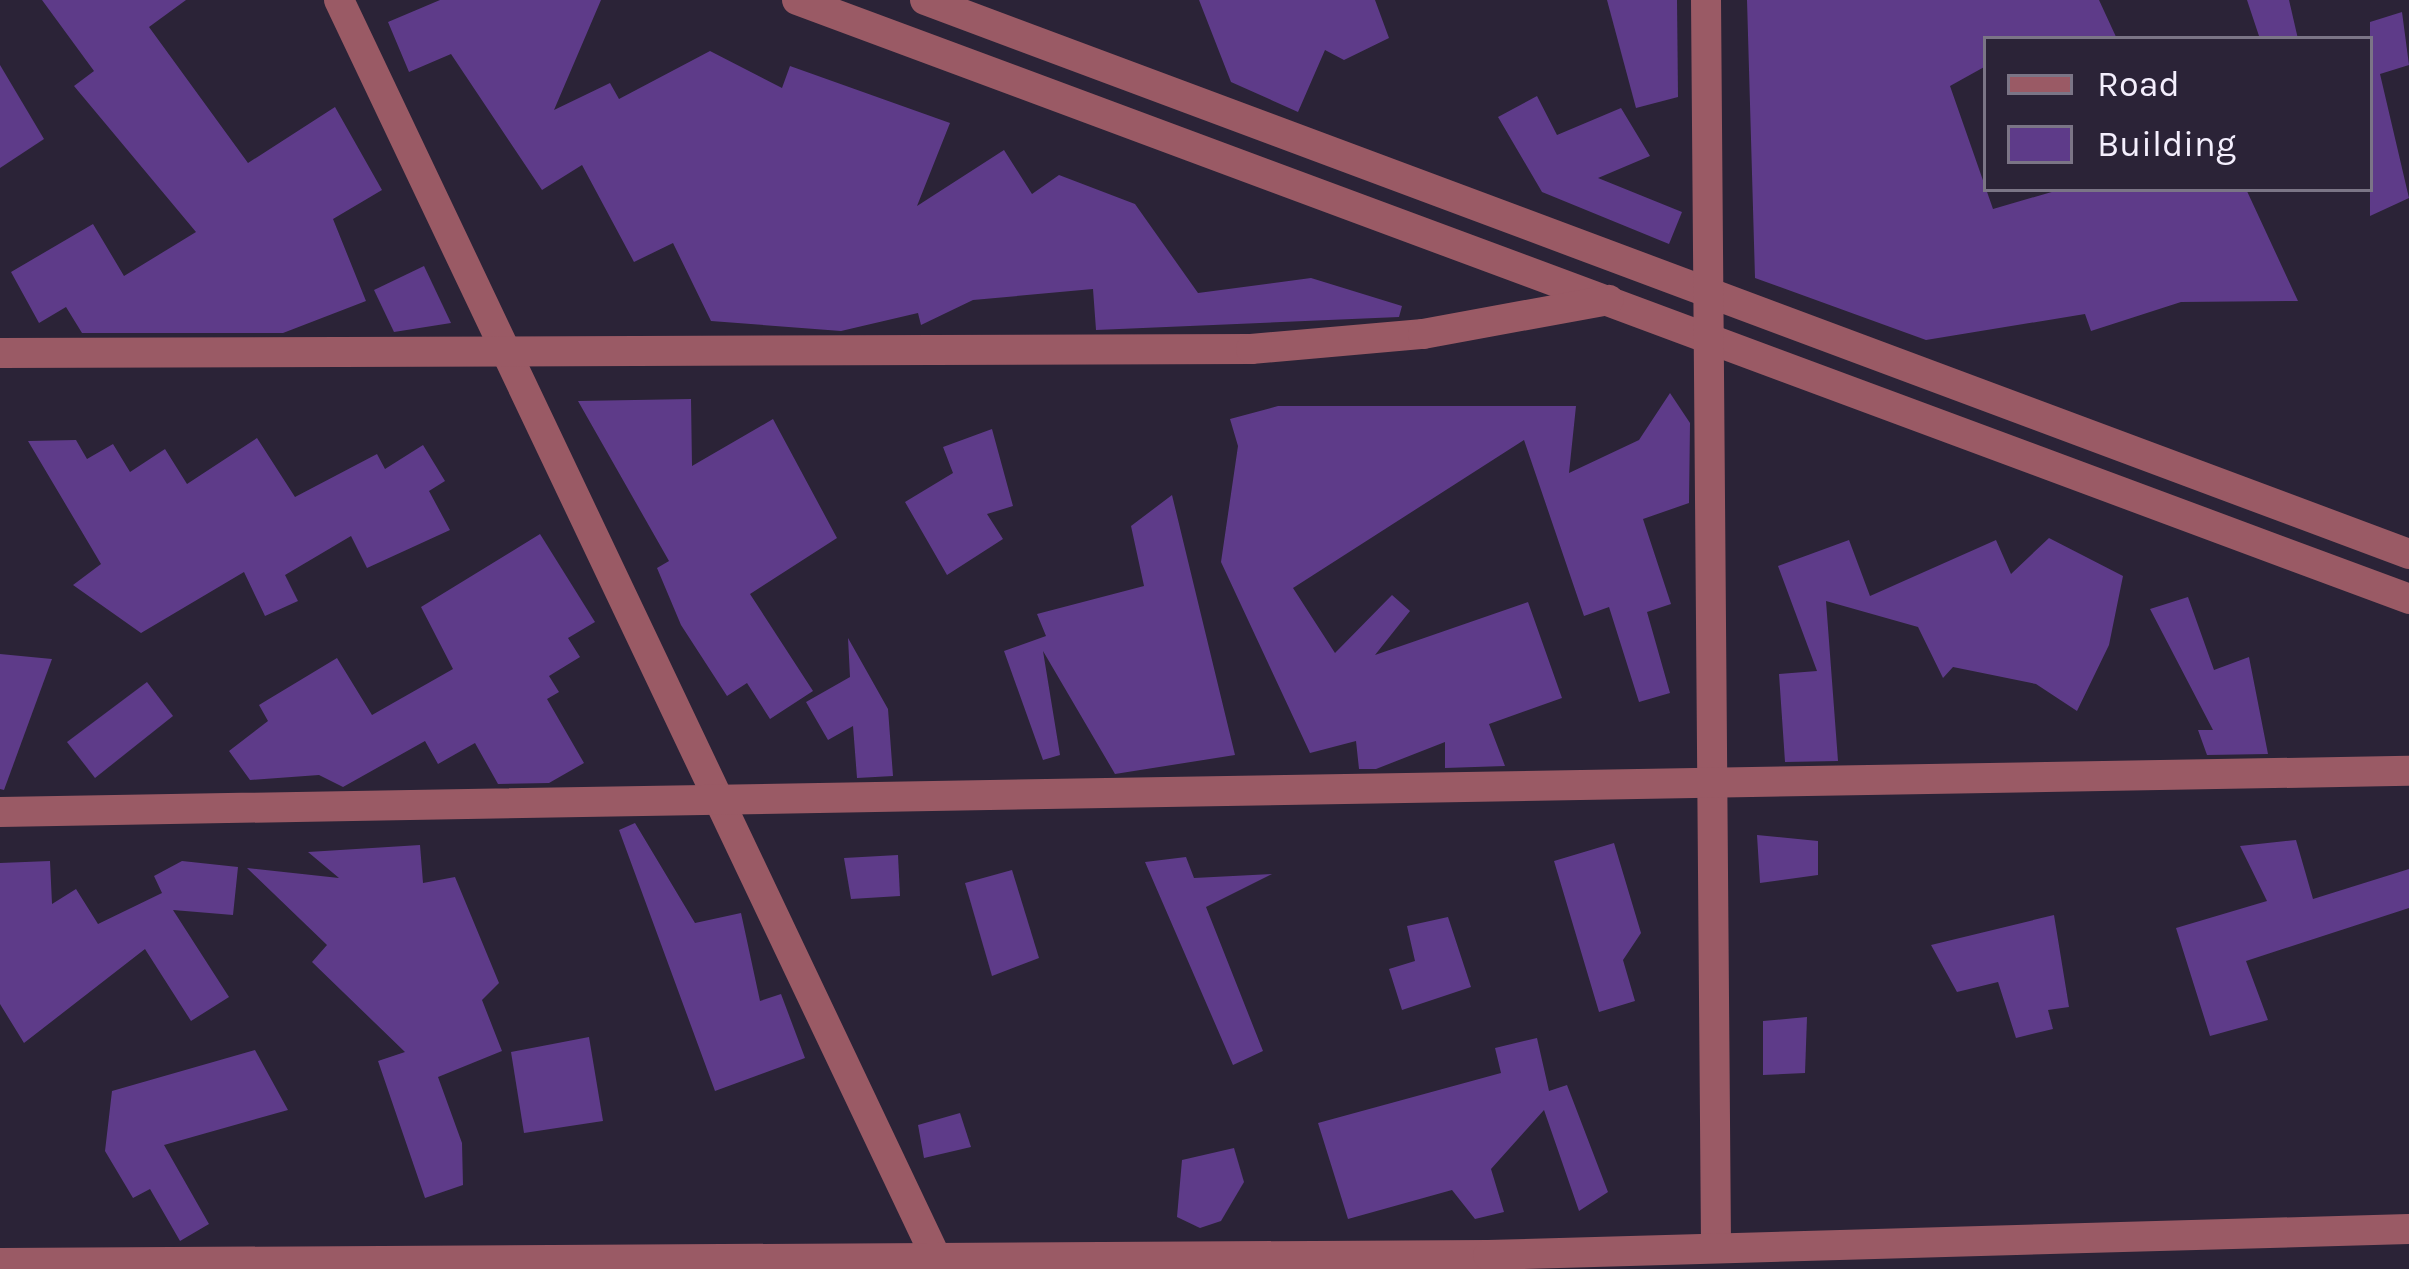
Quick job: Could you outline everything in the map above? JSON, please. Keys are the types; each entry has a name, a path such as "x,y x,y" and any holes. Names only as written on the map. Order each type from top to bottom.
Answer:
{"street":[{"path":"339,0 713,800 933,1251"},
{"path":"797,0 2409,599"},
{"path":"925,0 2409,554"},
{"path":"1706,0 1716,296 1705,777 1716,1248"},
{"path":"0,353 1251,350 1610,300"},
{"path":"0,812 1705,777 2409,772"},
{"path":"0,1263 933,1251 1716,1248 2409,1228"}],"building":[{"path":"42,0 186,0 149,27 248,163 335,107 382,190 333,219 366,301 283,333 82,333 66,307 39,323 11,272 93,224 124,276 196,232 74,86 94,71"},
{"path":"440,0 601,0 554,110 610,83 619,99 710,51 782,88 790,66 950,123 917,206 1004,150 1032,194 1059,175 1135,204 1198,293 1311,278 1402,306 1399,317 1096,330 1093,289 973,300 921,325 918,313 841,331 711,321 673,243 634,262 582,165 542,190 451,54 409,72 388,22"},
{"path":"1199,0 1375,0 1389,38 1344,60 1325,50 1298,112 1231,82"},
{"path":"1607,0 1677,0 1678,97 1636,108"},
{"path":"1747,0 2099,0 2116,36 1983,36 1983,68 1950,86 1983,192 1993,209 2052,192 2247,192 2298,301 2181,302 2091,331 2085,314 1926,340 1755,278"},
{"path":"2247,0 2289,0 2297,36 2259,36"},
{"path":"2402,12 2409,65 2380,74 2409,198 2370,216 2373,36 2370,22"},
{"path":"0,65 44,139 0,168"},
{"path":"1537,96 1557,135 1621,108 1650,156 1598,178 1682,212 1669,244 1542,192 1498,117"},
{"path":"424,266 451,323 394,332 374,290"},
{"path":"1670,393 1690,423 1689,503 1643,519 1671,604 1647,612 1670,693 1639,702 1609,607 1584,616 1524,440 1293,588 1335,653 1392,595 1410,611 1375,655 1528,602 1562,698 1489,724 1505,766 1445,768 1445,742 1376,769 1359,769 1356,741 1310,753 1221,562 1238,446 1230,419 1278,406 1576,406 1569,473 1639,440"},
{"path":"691,399 692,466 773,419 837,538 750,594 813,691 770,719 747,683 727,696 681,625 657,568 669,561 578,401"},
{"path":"992,429 1013,506 987,514 1003,539 947,575 905,502 953,473 943,447"},
{"path":"257,438 295,497 377,454 385,469 423,445 445,481 429,491 450,530 367,568 351,536 285,575 298,601 265,616 244,572 141,633 73,585 101,564 28,441 76,440 87,459 113,444 130,472 165,449 187,484"},
{"path":"1172,495 1235,755 1115,774 1043,651 1060,755 1043,760 1004,651 1046,636 1037,614 1144,586 1131,526"},
{"path":"540,534 595,622 568,638 580,657 549,676 559,692 547,699 584,763 549,783 498,784 475,743 438,764 425,741 343,787 319,775 250,780 229,751 268,721 259,705 337,658 372,715 453,669 421,607"},
{"path":"2049,538 2123,576 2109,645 2077,711 2036,684 1953,667 1943,678 1918,627 1826,601 1838,761 1785,762 1779,674 1817,671 1778,566 1849,540 1870,596 1996,540 2011,574"},
{"path":"2188,597 2214,670 2249,657 2268,754 2207,755 2198,730 2213,730 2150,609"},
{"path":"848,638 888,709 893,776 857,778 853,726 828,740 806,702 850,677"},
{"path":"0,654 52,659 4,790 0,789"},
{"path":"147,682 173,716 95,778 67,742"},
{"path":"635,823 695,923 741,913 760,1001 781,994 805,1058 715,1091 619,830"},
{"path":"1757,835 1818,841 1818,875 1760,883"},
{"path":"2296,840 2313,899 2409,869 2409,908 2246,961 2268,1020 2210,1036 2176,928 2267,901 2240,846"},
{"path":"1614,843 1641,933 1623,960 1635,1001 1599,1012 1554,861"},
{"path":"420,845 423,883 455,877 499,983 482,1000 502,1051 438,1077 462,1143 463,1185 425,1198 378,1061 405,1052 312,962 327,945 247,868 339,878 308,852"},
{"path":"898,855 900,896 851,899 844,858"},
{"path":"1186,857 1194,878 1272,874 1206,907 1263,1051 1233,1065 1145,862"},
{"path":"50,861 52,904 76,889 98,924 162,893 154,876 182,861 238,867 233,915 173,910 229,997 191,1021 145,949 24,1043 0,1004 0,863"},
{"path":"1012,870 1039,958 992,976 965,883"},
{"path":"2054,915 2069,1007 2048,1010 2053,1029 2016,1038 1998,982 1957,992 1931,945"},
{"path":"1448,917 1471,987 1402,1010 1389,969 1415,961 1407,926"},
{"path":"1807,1017 1805,1073 1763,1075 1763,1021"},
{"path":"589,1037 603,1121 524,1133 511,1052"},
{"path":"1537,1038 1549,1091 1567,1085 1608,1192 1579,1211 1544,1110 1491,1169 1504,1212 1475,1219 1452,1190 1348,1219 1318,1123 1501,1073 1495,1048"},
{"path":"255,1050 288,1110 164,1145 209,1224 180,1241 150,1189 133,1198 105,1151 112,1091"},
{"path":"960,1113 971,1147 924,1158 918,1125"},
{"path":"1234,1148 1244,1182 1221,1221 1200,1228 1177,1217 1182,1160"}]}
